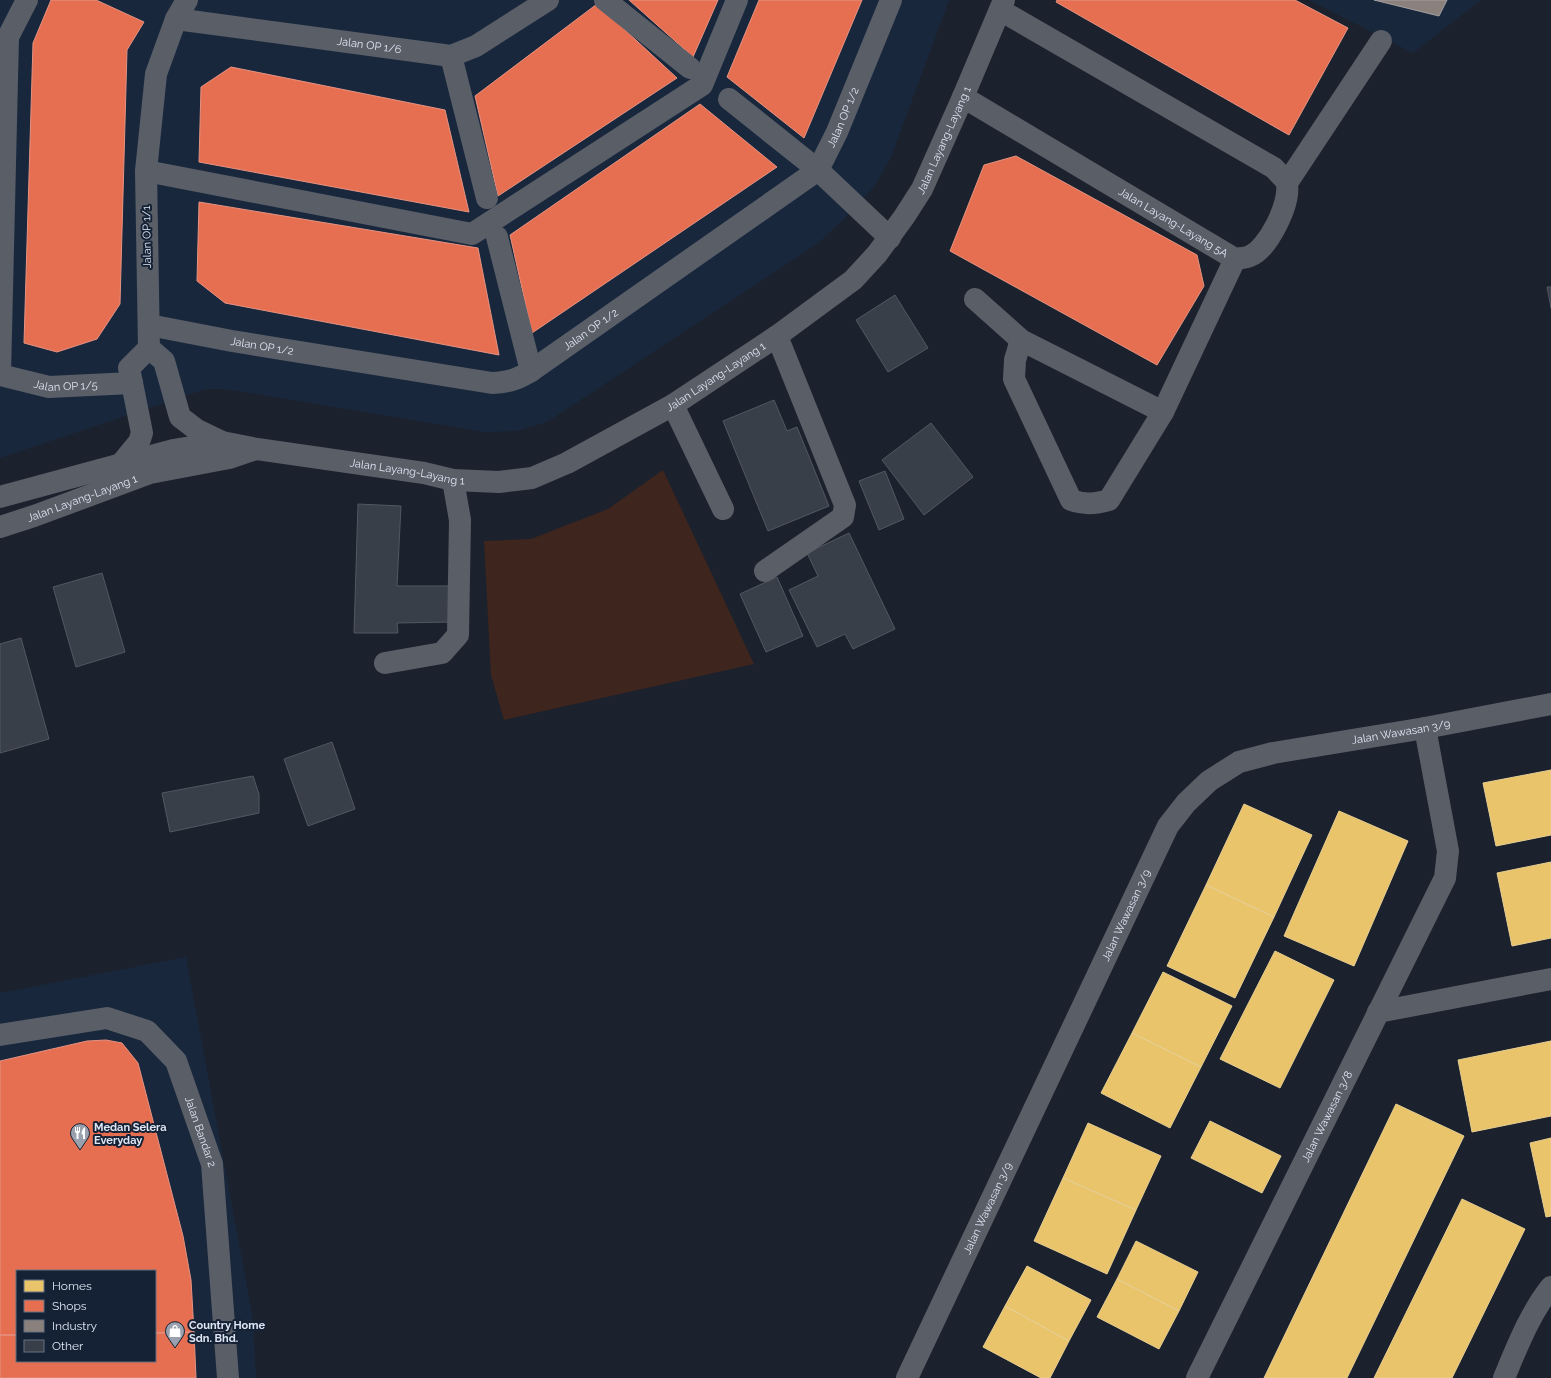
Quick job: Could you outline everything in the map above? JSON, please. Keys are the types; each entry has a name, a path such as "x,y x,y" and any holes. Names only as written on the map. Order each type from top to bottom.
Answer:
{"street":[{"path":"0,375 8,36 27,0"},
{"name":"Jalan OP 1/1","path":"149,348 146,171 156,74 176,19 187,0"},
{"name":"Jalan OP 1/6","path":"176,19 451,56 476,46 548,0"},
{"path":"605,0 690,68"},
{"path":"146,171 472,234 702,85 737,0"},
{"name":"Jalan OP 1/2","path":"149,325 232,341 492,383 504,383 516,380 818,170 837,132 891,0"},
{"path":"1002,5 1274,168 1287,183 1381,41"},
{"name":"Jalan Layang-Layang 1","path":"149,348 164,361 180,418 197,430 222,442 424,473 453,480 499,482 532,478 567,463 673,405 777,336 853,280 890,238 922,189 1002,5"},
{"path":"451,56 487,198"},
{"name":"Jalan Layang-Layang 5A","path":"963,97 1235,259 1250,256 1263,246 1281,218 1287,197 1287,183"},
{"path":"729,99 818,170 890,238"},
{"path":"497,237 531,371"},
{"path":"1021,340 1015,360 1014,379 1071,500 1081,504 1110,500 1163,412 1235,259"},
{"path":"975,299 1021,340 1163,412"},
{"path":"765,571 843,517 845,505 777,336"},
{"path":"121,464 139,442 142,432 129,368 149,348"},
{"name":"Jalan OP 1/5","path":"0,375 49,387 132,382"},
{"path":"673,405 723,508"},
{"name":"Jalan Layang-Layang 1","path":"0,497 173,450 222,442"},
{"name":"Jalan Layang-Layang 1","path":"0,527 150,473 229,458 257,448"},
{"path":"385,663 442,653 458,636 460,520 453,480"},
{"name":"Jalan Wawasan 3/9","path":"907,1378 1168,826 1186,803 1209,781 1239,762 1272,753 1425,728 1551,704"},
{"name":"Jalan Wawasan 3/8","path":"1197,1378 1445,878 1448,851 1425,728"},
{"path":"1378,1012 1551,980"},
{"name":"Jalan Bandar 2","path":"9,1034 107,1018 147,1031 176,1061 212,1164 228,1378"},
{"path":"1504,1378 1524,1332 1544,1295 1551,1287"}],"shaded area":[{"path":"0,0 949,0 890,160 873,188 845,218 817,244 547,422 517,431 485,432 225,389 206,389 0,458"},
{"path":"1309,0 1481,0 1413,53"},
{"path":"663,470 754,664 504,720 491,675 484,541 531,539 608,509"},
{"path":"186,957 253,1319 256,1378 0,1378 0,993"}],"building: Homes":[{"path":"1551,770 1551,835 1496,846 1483,783"},
{"path":"1244,804 1312,835 1274,917 1206,885"},
{"path":"1339,811 1408,841 1354,966 1284,936"},
{"path":"1551,862 1551,938 1512,946 1497,873"},
{"path":"1206,885 1274,917 1235,998 1167,966"},
{"path":"1275,951 1334,980 1280,1088 1220,1059"},
{"path":"1163,972 1232,1006 1201,1067 1132,1033"},
{"path":"1132,1033 1201,1067 1170,1128 1101,1093"},
{"path":"1551,1041 1551,1116 1472,1132 1458,1060"},
{"path":"1396,1104 1464,1136 1347,1378 1264,1378"},
{"path":"1210,1121 1281,1156 1262,1193 1191,1158"},
{"path":"1088,1123 1161,1156 1136,1210 1063,1178"},
{"path":"1551,1138 1551,1216 1546,1217 1530,1143"},
{"path":"1063,1178 1136,1210 1107,1274 1034,1241"},
{"path":"1462,1199 1525,1229 1452,1378 1374,1378"},
{"path":"1136,1241 1198,1272 1179,1311 1117,1279"},
{"path":"1027,1266 1091,1300 1069,1341 1005,1306"},
{"path":"1117,1279 1179,1311 1159,1349 1097,1317"},
{"path":"1005,1306 1069,1341 1050,1378 1041,1378 983,1347"}],"building: Shops":[{"path":"51,0 96,0 144,22 127,50 120,304 97,339 57,352 24,343 33,43"},
{"path":"629,0 718,0 693,57"},
{"path":"759,0 862,0 804,138 727,77"},
{"path":"1057,0 1295,0 1348,28 1289,135 1056,2"},
{"path":"597,4 677,78 498,196 475,96"},
{"path":"231,67 445,110 469,212 199,162 201,87"},
{"path":"700,104 777,167 532,333 510,235"},
{"path":"1016,156 1197,255 1204,286 1157,365 950,251 984,165"},
{"path":"199,202 478,248 499,355 225,303 197,281"},
{"name":"Medan Selera Everyday","path":"106,1040 122,1043 138,1063 183,1236 191,1280 194,1332 156,1333 156,1270 16,1270 16,1335 0,1335 0,1061 87,1041"},
{"name":"Country Home Sdn. Bhd.","path":"194,1332 196,1378 0,1378 0,1335 16,1335 16,1362 156,1362 156,1333"}],"building: Industry":[{"path":"1374,0 1447,0 1439,16"}],"building: Other":[{"path":"1547,287 1551,287 1551,308"},
{"path":"895,295 928,348 888,372 856,320"},
{"path":"774,400 787,431 797,427 829,506 768,531 723,421"},
{"path":"931,423 973,477 924,515 882,460"},
{"path":"885,471 904,519 879,530 859,481"},
{"path":"358,504 401,506 397,586 450,586 451,622 397,623 398,633 354,633"},
{"path":"849,533 895,629 853,649 845,634 817,647 789,590 818,576 807,553"},
{"path":"102,573 125,652 76,667 53,587"},
{"path":"777,577 803,636 766,652 740,594"},
{"path":"21,638 49,739 0,753 0,644"},
{"path":"332,742 355,809 308,826 284,759"},
{"path":"253,776 259,794 259,813 170,832 162,793"}],"place":[{"name":"Medan Selera Everyday","path":"80,1150"},
{"name":"Country Home Sdn. Bhd.","path":"175,1348"}]}
